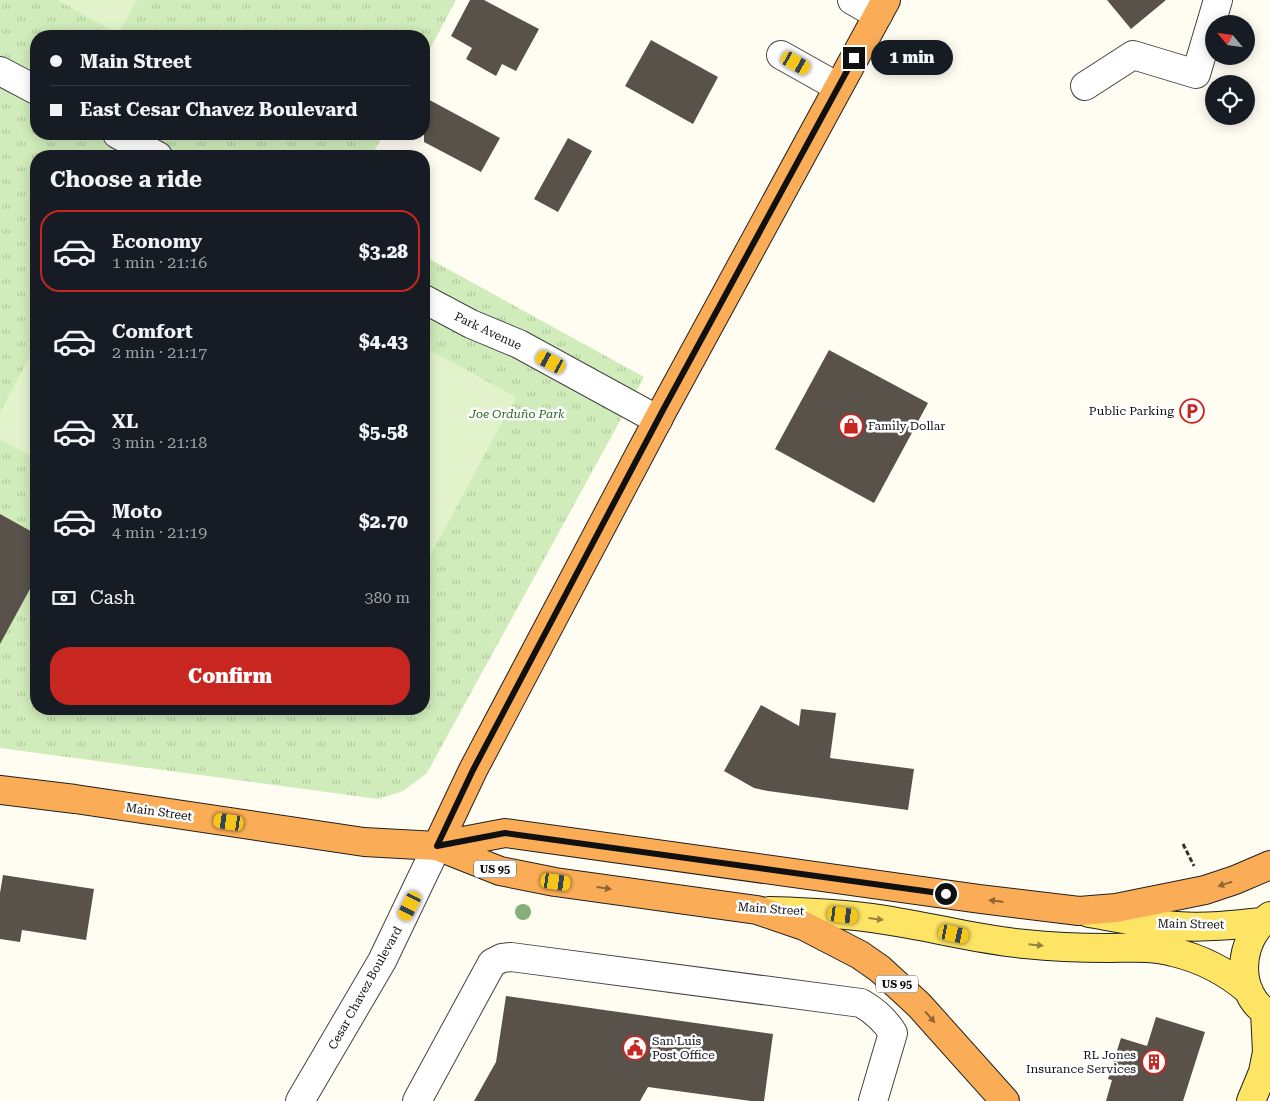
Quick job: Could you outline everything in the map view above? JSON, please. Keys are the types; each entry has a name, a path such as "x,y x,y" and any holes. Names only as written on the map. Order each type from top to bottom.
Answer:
{"highway":[{"path":"437,846 473,770 658,420 882,7"},
{"name":"Main Street","path":"0,790 75,799 364,842 437,846 505,833 1079,911"},
{"name":"Main Street","path":"437,846 500,871 556,882 757,910"},
{"name":"US 95","path":"1079,911 1116,908 1205,890 1270,865"},
{"name":"US 95","path":"757,910 804,926 880,969 919,1005 1005,1101"}],"main road":[{"name":"Main Street","path":"757,910 834,914 896,922 994,941 1061,948 1141,948 1170,951 1202,960 1218,968 1233,977 1262,1006"},
{"name":"Main Street","path":"1079,911 1137,922 1179,926 1236,924 1266,919"},
{"path":"1251,1101 1268,1052 1262,1006 1245,977 1244,961 1246,948 1252,936 1266,919"}],"street":[{"path":"852,0 882,7"},
{"path":"1085,86 1133,55 1196,74 1218,0"},
{"path":"781,56 838,87"},
{"path":"0,71 30,87"},
{"path":"128,140 147,150"},
{"name":"Park Avenue","path":"430,302 471,324 519,344 658,420"},
{"name":"Cesar Chavez Boulevard","path":"300,1101 382,961 437,846"},
{"path":"417,1101 492,963 502,958 511,957 862,1003 874,1011 888,1025 892,1033 873,1101"}],"path":[{"path":"1184,844 1197,871"}],"green space":[{"name":"Joe Orduño Park","path":"0,0 456,0 430,49 430,30 30,30 30,140 380,140 375,150 30,150 30,715 430,715 430,259 644,377 427,773 403,791 378,799 0,748"},
{"path":"57,0 137,0 120,30 111,30"},
{"path":"430,350 516,397 430,556"},
{"path":"30,356 30,456 0,439 0,412"}],"building":[{"path":"470,0 484,0 539,29 516,71 502,64 496,76 466,59 472,48 451,36"},
{"path":"1107,0 1166,0 1131,29"},
{"path":"651,40 718,77 693,124 625,86"},
{"path":"430,100 500,138 481,172 424,142 424,140 430,140"},
{"path":"568,138 592,151 558,212 534,199"},
{"name":"Family Dollar","path":"829,350 928,403 874,503 775,449"},
{"path":"0,514 30,531 30,589 0,644"},
{"path":"761,705 799,726 801,709 836,713 830,758 914,769 908,810 768,791 754,788 724,771"},
{"path":"3,875 94,889 86,940 22,930 20,942 0,939 0,893"},
{"name":"San Luis Post Office","path":"506,996 773,1034 764,1101 751,1101 648,1087 640,1101 474,1101 496,1062"},
{"name":"RL Jones Insurance Services","path":"1156,1017 1205,1032 1183,1101 1106,1101 1112,1080 1108,1079 1121,1038 1147,1046"}],"place":[{"name":"Public Parking","path":"1192,411"},
{"name":"Family Dollar","path":"851,426"},
{"name":"San Luis Post Office","path":"635,1048"},
{"name":"RL Jones Insurance Services","path":"1154,1062"}],"route":[{"path":"854,58 663,410 473,770 437,846 505,833 946,894"}]}
